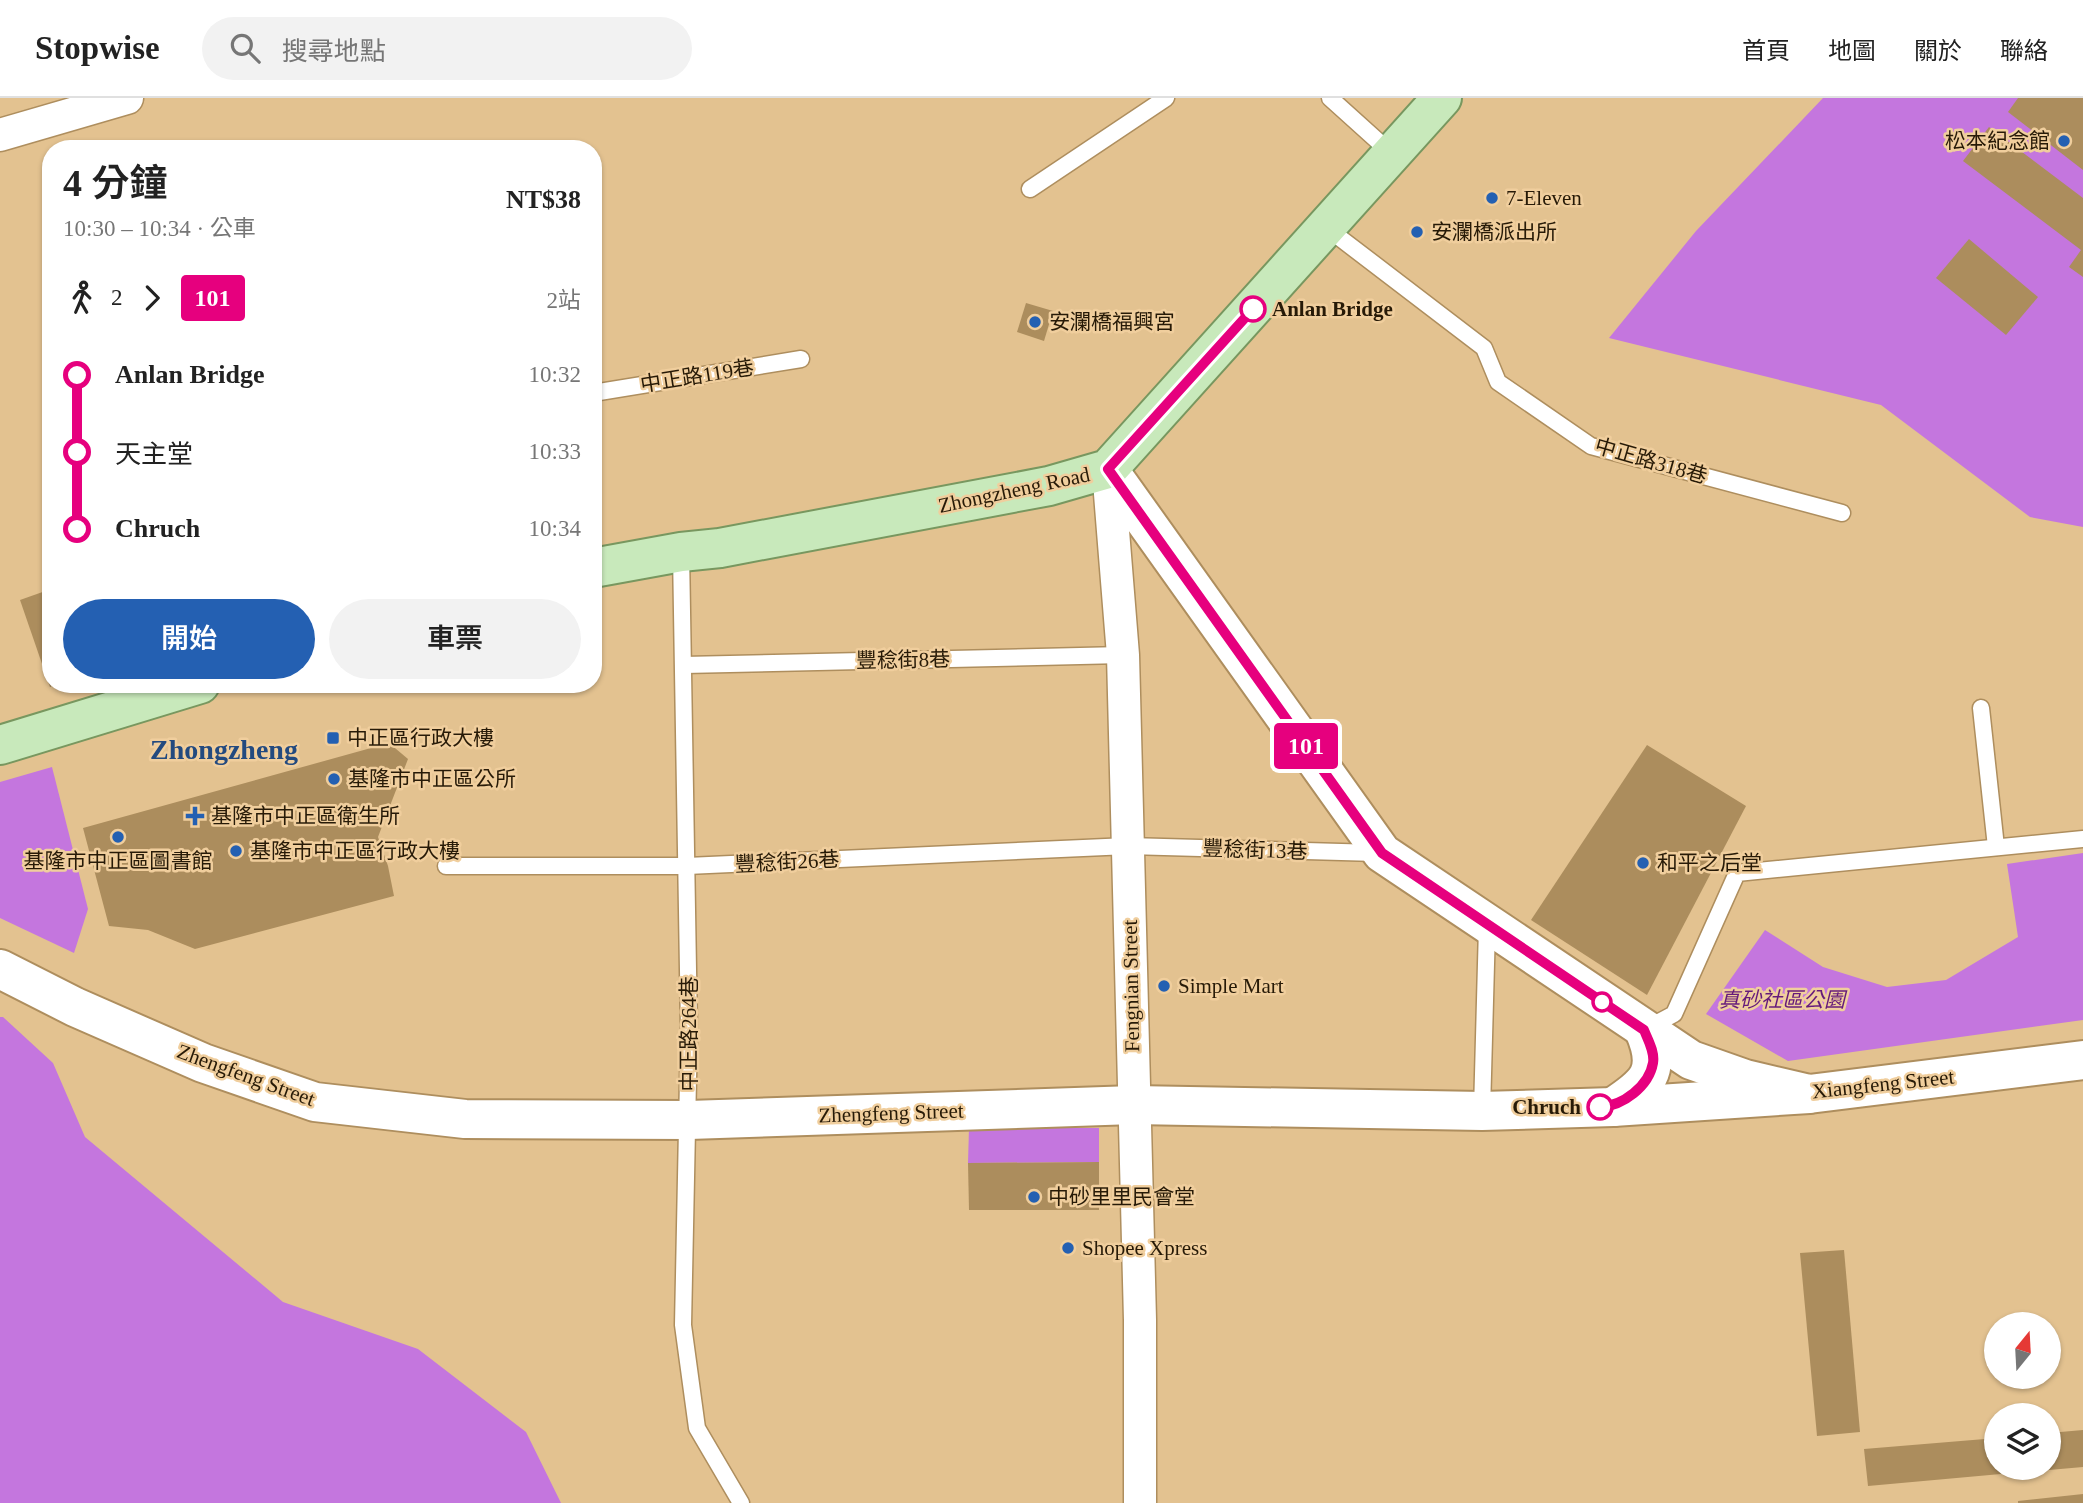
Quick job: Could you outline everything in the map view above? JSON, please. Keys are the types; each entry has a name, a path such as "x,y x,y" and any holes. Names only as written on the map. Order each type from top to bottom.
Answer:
{"main road":[{"name":"Zhongzheng Road","path":"602,566 720,548 1049,486 1108,469 1441,98"},
{"path":"0,745 170,693"}],"street":[{"path":"0,135 127,98"},
{"name":"Fengnian Street","path":"1108,469 1123,655 1140,1320 1140,1503"},
{"name":"Xiangfeng Street","path":"1108,469 1382,853 1691,1060 1745,1080 1810,1094 2083,1060"},
{"name":"Zhengfeng Street","path":"0,969 75,1007 203,1063 315,1102 465,1119 689,1120 1135,1105 1482,1111 1613,1107 1810,1094"},
{"path":"1613,1107 1637,1091 1650,1070 1653,1062 1652,1049 1644,1030"}],"lane":[{"path":"1030,189 1166,98"},
{"path":"1330,98 1391,153"},
{"name":"中正路318巷","path":"1327,228 1484,348 1498,382 1591,446 1842,513"},
{"name":"中正路119巷","path":"602,392 801,359"},
{"name":"中正路264巷","path":"681,552 689,1120 684,1218 683,1325 697,1428 741,1503"},
{"name":"豐稔街8巷","path":"684,665 1123,655"},
{"path":"1981,708 1996,847"},
{"path":"1644,1030 1674,1014 1737,873 2083,839"},
{"name":"豐稔街13巷","path":"1128,846 1382,853"},
{"name":"豐稔街26巷","path":"446,866 687,866 1128,846"},
{"path":"1482,1111 1488,925"}],"green space":[{"path":"1823,98 2083,98 2083,527 2030,517 1881,405 1609,338 1696,231"},
{"path":"52,767 88,909 74,953 0,918 0,782"},
{"name":"真砂社區公園","path":"2083,853 2083,1020 1788,1061 1706,1014 1765,930 1823,967 1887,987 1946,980 2018,937 2007,864"},
{"path":"0,1017 53,1063 85,1137 283,1302 418,1349 526,1432 561,1503 0,1503"},
{"path":"969,1128 1099,1128 1099,1162 968,1163"}],"building":[{"name":"松本紀念館","path":"2018,98 2083,98 2083,170 2008,112"},
{"path":"1989,127 2083,198 2083,277 2069,267 2081,250 1963,161"},
{"path":"1969,239 2038,297 2006,335 1936,278"},
{"name":"安瀾橋福興宮","path":"1026,303 1053,311 1044,341 1017,332"},
{"path":"42,592 42,664 20,600"},
{"name":"基隆市中正區行政大樓","path":"389,743 408,759 378,837 394,896 195,949 148,930 109,926 83,828"},
{"name":"和平之后堂","path":"1647,745 1746,806 1647,995 1531,920"},
{"name":"中砂里里民會堂","path":"1099,1162 1099,1210 969,1210 968,1163"},
{"path":"1844,1250 1860,1432 1817,1436 1800,1253"},
{"path":"2083,1430 2083,1467 2061,1469 2061,1432"},
{"path":"1984,1439 1984,1476 1868,1486 1864,1449"},
{"path":"2083,1494 2083,1503 2018,1503 2018,1501"}],"bus line":[{"name":"101","path":"1253,309 1108,469 1382,853 1644,1030 1652,1049 1653,1062 1647,1078 1637,1091 1613,1107 1600,1107"}],"place":[{"name":"松本紀念館","path":"2064,141"},
{"name":"7-Eleven","path":"1492,198"},
{"name":"安瀾橋派出所","path":"1417,232"},
{"name":"Anlan Bridge","path":"1253,309"},
{"name":"安瀾橋福興宮","path":"1035,322"},
{"name":"中正區行政大樓","path":"333,738"},
{"name":"基隆市中正區公所","path":"334,779"},
{"name":"基隆市中正區衛生所","path":"195,816"},
{"name":"基隆市中正區圖書館","path":"118,837"},
{"name":"基隆市中正區行政大樓","path":"236,851"},
{"name":"和平之后堂","path":"1643,863"},
{"name":"Simple Mart","path":"1164,986"},
{"name":"Chruch","path":"1600,1107"},
{"name":"中砂里里民會堂","path":"1034,1197"},
{"name":"Shopee Xpress","path":"1068,1248"}],"district":[{"name":"Zhongzheng","path":"224,749"}]}
